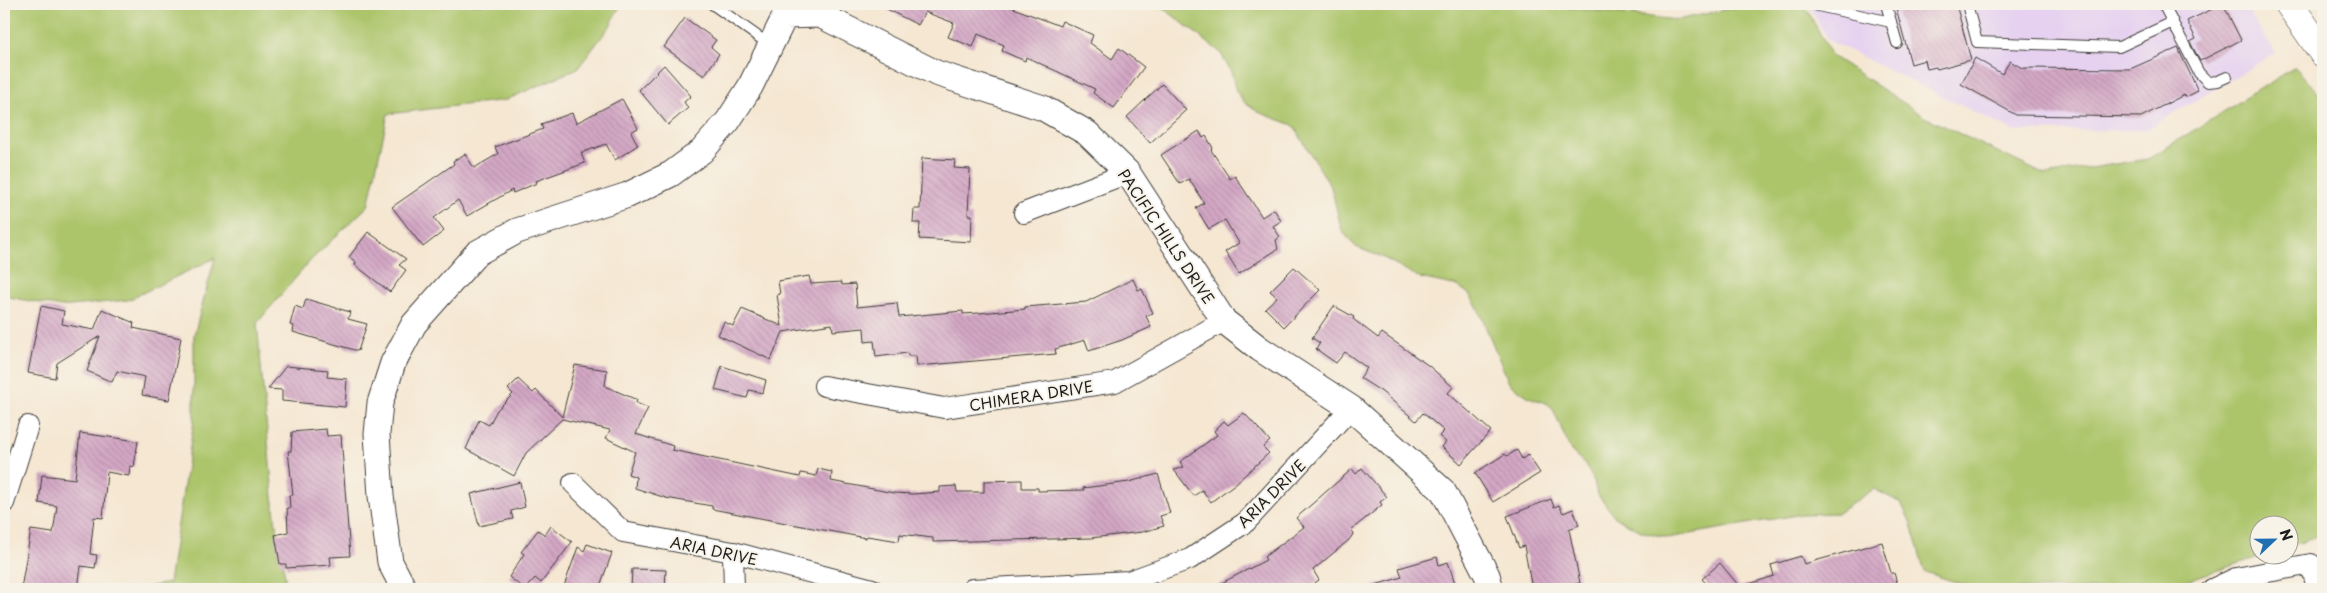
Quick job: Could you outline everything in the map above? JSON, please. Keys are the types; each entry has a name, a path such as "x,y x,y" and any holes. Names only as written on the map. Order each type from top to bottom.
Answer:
{"main road":[{"path":"2289,4 2323,53"}],"street":[{"name":"PACIFIC HILLS DRIVE","path":"404,589 390,562 380,496 377,434 380,403 393,363 414,324 477,253 517,231 628,195 671,174 702,151 728,122 750,87 785,16 820,15 936,73 1043,108 1087,133 1128,172 1224,321 1260,349 1351,408 1443,491 1487,575 1491,589"},
{"path":"1024,213 1128,172"},
{"name":"CHIMERA DRIVE","path":"824,386 944,408 1115,382 1224,321"},
{"name":"ARIA DRIVE","path":"972,589 1129,581 1190,558 1246,522 1351,408"},
{"path":"4,503 28,426"},
{"name":"ARIA DRIVE","path":"573,483 623,532 733,552 872,589"},
{"path":"733,552 734,589"},
{"path":"2212,589 2236,578 2311,564 2317,589"}],"lane":[{"path":"712,4 770,46"},
{"path":"1886,4 1897,43"},
{"path":"1967,4 1977,42 2119,47 2173,22"},
{"path":"2163,4 2199,72 2208,82 2218,81 2226,77"},
{"path":"1818,6 1891,22"}],"shaded area":[{"path":"1808,4 2244,4 2276,53 2145,130 2013,131 1828,40"}],"green space":[{"path":"4,4 621,4 610,26 578,68 506,100 388,114 368,206 311,260 257,323 275,518 287,589 136,589 169,583 194,420 194,335 215,258 128,300 61,307 4,296"},
{"path":"1158,4 1538,4 1677,20 1752,4 1804,4 1832,56 1925,117 2045,175 2148,159 2295,67 2323,98 2323,535 2300,543 2300,516 2250,516 2250,560 2159,589 1977,589 1925,572 1910,521 1901,503 1874,489 1838,513 1802,514 1668,538 1641,531 1616,518 1597,494 1594,481 1585,464 1571,451 1553,409 1548,404 1529,397 1509,383 1477,306 1469,294 1458,286 1420,278 1384,258 1356,247 1342,231 1331,187 1293,125 1258,112 1245,103 1236,91 1231,72 1220,52"}],"building":[{"path":"877,4 1003,4 1060,26 1062,21 1093,35 1090,43 1112,59 1119,48 1144,67 1114,108 1093,93 1095,89 1026,57 1025,61 1002,51 1004,45 978,34 973,47 948,37 954,23 925,12 918,25"},
{"path":"1895,4 1956,4 1971,60 1937,69 1936,67 1927,69 1925,60 1911,64"},
{"path":"2223,4 2241,40 2200,61 2190,42 2196,39 2187,21"},
{"path":"685,18 716,40 711,47 719,54 704,76 664,47"},
{"path":"2178,48 2198,91 2186,97 2184,95 2141,117 2016,115 1961,84 1975,58 2002,74 2010,61 2022,68 2130,69"},
{"path":"664,65 691,96 684,102 688,108 668,125 639,90"},
{"path":"1162,84 1186,110 1150,143 1127,117"},
{"path":"622,99 638,128 631,132 638,145 615,160 606,144 581,153 585,163 536,181 537,183 513,193 512,190 467,216 458,200 434,218 444,231 423,247 392,207 454,164 453,161 465,154 474,168 498,154 495,147 543,129 541,124 572,113 576,123"},
{"path":"1199,131 1203,138 1206,136 1213,148 1211,150 1230,179 1235,176 1262,217 1274,209 1281,221 1273,226 1280,237 1276,240 1278,249 1239,274 1225,252 1239,243 1225,220 1209,229 1196,208 1204,203 1189,179 1180,184 1161,155"},
{"path":"922,158 955,160 954,168 970,169 968,215 972,215 971,242 919,239 920,223 913,223 914,209 920,209"},
{"path":"368,232 406,259 399,265 406,270 390,292 355,265 356,262 349,257"},
{"path":"1294,267 1320,290 1284,327 1265,308 1277,297 1270,291"},
{"path":"809,276 811,284 841,282 842,285 855,284 857,307 897,303 899,317 963,311 963,314 979,313 1086,302 1133,279 1138,290 1142,289 1153,313 1146,316 1151,327 1122,340 1089,351 1085,340 1055,349 1056,354 917,366 916,356 908,356 907,353 876,357 874,341 865,342 864,328 833,331 832,324 783,332 771,360 718,335 724,322 733,326 742,309 782,326 777,295 780,294 778,281"},
{"path":"306,299 350,312 348,319 367,324 358,351 293,332 294,326 290,325 295,306 303,309"},
{"path":"41,306 64,311 62,324 94,330 102,309 134,323 133,328 181,338 169,400 142,395 145,377 117,371 112,382 87,371 100,336 57,363 55,378 28,373"},
{"path":"1334,306 1354,317 1353,319 1378,338 1382,333 1429,366 1453,387 1448,393 1491,431 1461,464 1442,447 1446,442 1439,436 1444,431 1423,413 1416,421 1382,392 1360,378 1367,368 1345,352 1336,363 1316,349 1320,343 1312,338"},
{"path":"575,365 607,370 605,386 637,400 636,403 648,408 636,434 673,446 672,450 800,477 801,473 816,476 818,469 832,472 831,481 894,493 913,494 940,492 940,487 956,486 957,492 984,492 984,481 1022,480 1022,488 1038,488 1038,491 1084,490 1083,488 1129,482 1158,474 1170,513 1160,516 1164,526 1142,532 1091,538 933,542 933,538 900,534 899,541 867,536 866,538 712,509 712,506 666,498 635,488 636,477 628,474 635,452 606,438 610,430 562,419 526,453 514,476 466,449 479,420 489,425 497,410 513,394 508,389 518,379 533,393 536,390 562,417"},
{"path":"286,366 328,370 327,377 347,379 345,407 282,401 282,390 268,389"},
{"path":"722,366 766,380 763,393 749,390 747,398 715,390"},
{"path":"1244,413 1270,441 1263,447 1269,453 1236,483 1211,502 1202,490 1194,496 1174,470 1184,467 1180,462 1217,435 1214,431 1224,421 1228,425"},
{"path":"326,429 327,436 341,435 350,556 330,557 331,565 286,568 286,564 280,564 275,535 288,532 287,508 290,508 289,495 293,495 288,451 291,451 292,432"},
{"path":"80,433 138,441 134,467 130,466 129,476 107,472 103,518 94,517 90,554 97,555 95,568 81,566 78,589 21,589 31,530 53,533 57,506 39,503 42,475 75,479"},
{"path":"1517,450 1522,459 1528,455 1540,473 1493,502 1475,473 1505,454 1507,456"},
{"path":"1362,468 1387,497 1380,502 1382,505 1351,530 1354,533 1349,540 1313,570 1319,580 1306,589 1210,589 1266,560 1264,557 1304,527 1296,518 1352,469 1356,474"},
{"path":"520,482 525,507 511,511 513,519 479,526 471,494"},
{"path":"1551,499 1554,507 1559,505 1563,513 1573,509 1579,525 1569,529 1580,583 1550,589 1532,589 1524,546 1519,548 1507,516"},
{"path":"551,526 572,542 541,583 535,578 525,589 509,577 524,554 521,552 538,530 545,535"},
{"path":"1882,542 1891,573 1894,573 1898,586 1889,589 1711,589 1702,579 1720,563 1740,587 1774,576 1771,565 1801,556 1804,564"},
{"path":"587,544 612,553 599,589 563,589 578,547 584,551"},
{"path":"1437,557 1439,565 1448,562 1457,589 1372,589 1372,586 1402,577 1399,568"},
{"path":"632,569 666,570 665,589 631,589"}]}
